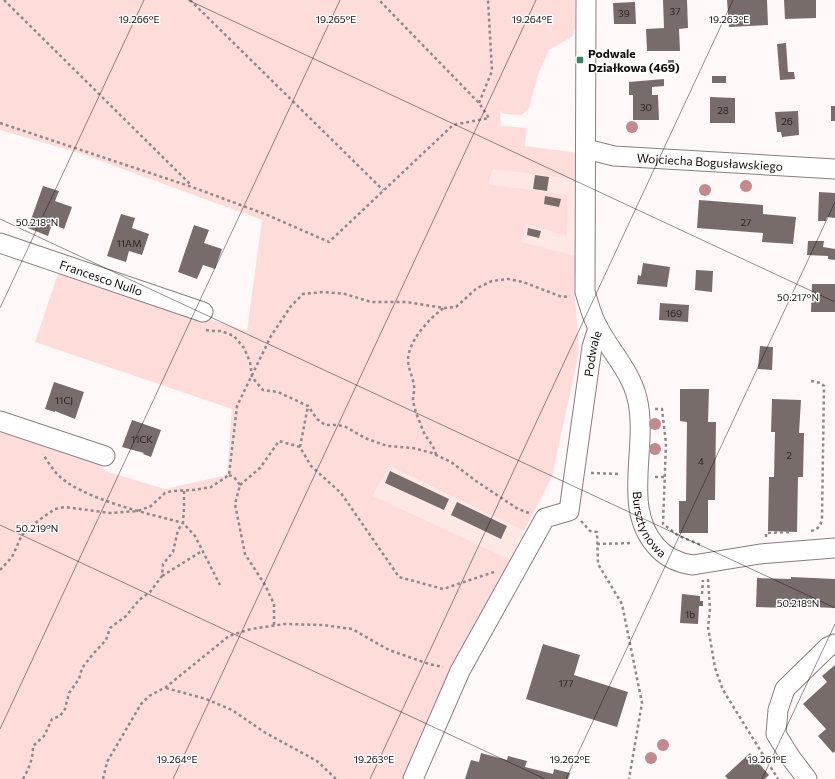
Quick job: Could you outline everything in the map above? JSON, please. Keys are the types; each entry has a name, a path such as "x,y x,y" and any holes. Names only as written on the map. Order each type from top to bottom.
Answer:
{"street":[{"name":"Podwale","path":"545,518 569,511 592,347 598,328 585,292 586,0"},
{"name":"Wojciecha Bogusławskiego","path":"586,149 614,156 835,169"},
{"name":"Francesco Nullo","path":"0,243 204,320"},
{"name":"Bursztynowa","path":"598,328 627,373 638,399 640,424 639,508 642,522 653,543 663,553 676,561 693,565 707,555 760,554 835,548"},
{"path":"0,421 104,456"},
{"path":"414,779 460,671 545,518"},
{"path":"807,779 791,758 776,734 778,710 786,689 828,647 835,644"}],"path":[{"path":"4,0 192,187"},
{"path":"190,0 383,190"},
{"path":"0,123 192,187 265,214 329,242 453,125 489,118 479,103 379,0"},
{"path":"479,103 492,71 488,0"},
{"path":"0,570 12,557 22,535 39,520 55,509 65,508 110,513 138,511 151,506 165,493 211,487 229,475 237,406 271,336 290,306 303,294 323,292 345,294 371,302 406,302 444,308 456,307 477,288 492,281 508,279 523,282 562,297 575,296 585,292"},
{"path":"436,455 434,448 424,435 415,412 413,398 414,387 409,370 408,359 412,343 434,314 444,308"},
{"path":"204,320 211,331 221,331 234,336 244,348 250,362 252,377 263,390 278,392 308,406 317,419 325,425 338,425 346,427 365,438 387,446 413,448 436,455 451,462 518,509 545,518"},
{"path":"808,532 816,529 821,524 822,518 824,386 821,383 811,381"},
{"path":"308,406 300,446 311,466 340,493 399,577 443,589 519,564"},
{"path":"662,410 666,443 663,524 707,555 710,608 708,627 715,668 723,690 778,779"},
{"path":"25,429 57,474 68,483 96,497 138,511 183,523 195,536 220,585"},
{"path":"274,626 274,604 265,585 245,554 235,504 240,485 260,468 279,441 300,446"},
{"path":"229,475 240,485"},
{"path":"162,576 163,564 173,552 178,530 183,523 184,491"},
{"path":"597,532 598,564 622,604 642,703 629,779"},
{"path":"764,542 766,539 766,533 794,532"},
{"path":"598,544 653,543"},
{"path":"23,779 30,765 33,746 44,736 52,719 60,716 65,709 69,693 79,679 82,668 106,640 110,628 126,616 139,600 150,592 162,576 202,551"},
{"path":"103,779 107,762 141,704 149,696 166,687 230,636 251,629 285,624 323,625 352,629 389,650 429,664 460,671"},
{"path":"166,687 206,699 232,710 264,732 317,761 336,779"}],"shaded area":[{"path":"0,0 575,0 575,28 573,36 549,50 539,72 529,108 522,115 505,114 500,111 501,126 527,128 525,146 579,153 578,180 493,169 489,184 567,195 567,236 527,224 522,242 577,256 574,284 579,352 552,477 524,531 389,466 373,496 511,560 402,779 0,779 0,426 95,458 105,471 165,489 227,475 232,409 35,342 59,271 247,331 262,220 79,153 0,130"},
{"path":"493,169 578,180 577,256 479,232"},
{"path":"388,466 524,531 511,560 373,497"}],"building":[{"path":"663,0 687,0 688,28 679,29 680,51 647,51 646,29 664,28"},
{"path":"727,0 767,0 768,25 729,27"},
{"path":"784,0 816,0 816,18 785,19"},
{"path":"635,2 636,24 614,24 613,3"},
{"path":"786,43 788,72 794,72 795,79 780,80 777,44"},
{"path":"668,60 674,60 675,69 669,70"},
{"path":"712,76 726,76 726,83 712,83"},
{"path":"664,79 664,86 652,87 652,95 658,95 659,120 633,120 633,95 629,95 629,82"},
{"path":"710,97 735,98 735,123 710,123"},
{"path":"831,106 835,106 835,121 831,121"},
{"path":"798,111 799,135 782,137 781,132 777,132 775,112"},
{"path":"535,175 549,177 547,191 533,189"},
{"path":"43,186 59,191 55,201 72,207 64,229 52,224 48,236 28,228"},
{"path":"819,192 835,193 835,218 827,217 826,221 818,221"},
{"path":"545,196 561,199 559,207 544,204"},
{"path":"699,200 763,205 763,214 796,217 793,244 762,242 763,233 697,228"},
{"path":"121,214 135,218 132,228 149,234 142,255 129,251 126,262 107,256"},
{"path":"194,225 209,230 204,243 222,249 215,269 203,265 197,279 178,272"},
{"path":"528,228 541,231 539,238 527,235"},
{"path":"808,241 824,241 823,247 835,249 835,260 828,259 828,256 807,255"},
{"path":"643,263 670,267 667,287 637,284 638,275 641,276"},
{"path":"696,270 713,271 712,292 695,290"},
{"path":"812,284 835,284 835,312 811,312"},
{"path":"660,303 689,305 688,322 659,320"},
{"path":"760,346 773,347 772,370 758,369"},
{"path":"54,382 84,392 75,419 55,411 45,409"},
{"path":"680,389 709,389 708,422 716,422 715,500 708,500 708,533 679,533 679,501 686,501 687,422 680,421"},
{"path":"772,399 801,400 799,433 804,433 803,477 798,477 797,532 768,531 769,477 774,477 775,432 771,432"},
{"path":"132,420 161,430 151,457 143,454 144,453 122,447"},
{"path":"390,471 449,499 444,510 385,483"},
{"path":"457,502 507,526 501,539 451,515"},
{"path":"791,577 835,579 835,608 790,606 789,608 756,607 757,578 791,579"},
{"path":"682,594 700,596 700,601 703,601 703,606 699,606 698,624 680,623"},
{"path":"543,644 580,655 574,675 628,692 617,727 526,699"},
{"path":"835,665 835,751 833,753 818,736 826,729 803,704 827,682 822,676"},
{"path":"481,753 507,760 508,756 527,761 525,767 553,774 554,769 570,773 568,779 465,779 471,760 479,762"},
{"path":"750,753 769,775 765,779 728,779 725,776"}],"place":[{"name":"Podwale Działkowa (469)","path":"580,60"}]}
